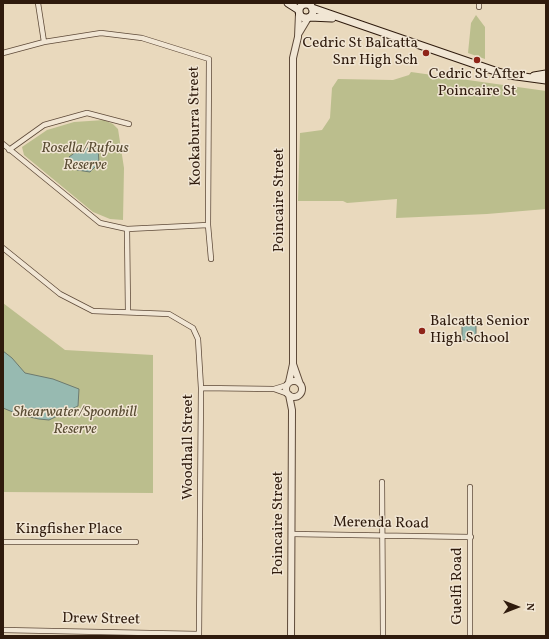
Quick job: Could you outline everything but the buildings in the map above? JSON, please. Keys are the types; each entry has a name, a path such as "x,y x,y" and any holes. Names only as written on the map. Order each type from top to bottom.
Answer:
{"main road":[{"path":"288,3 300,8 308,4 312,8 344,20 495,71 509,75 546,80"},
{"path":"300,8 303,18 327,17 344,20"},
{"path":"309,18 313,12 312,8"},
{"path":"529,77 546,74"}],"street":[{"path":"38,3 44,42"},
{"name":"Poincaire Street","path":"288,384 293,364 293,58 298,36 300,8"},
{"name":"Poincaire Street","path":"298,36 309,18"},
{"name":"Kookaburra Street","path":"3,53 44,42 101,33 142,38 209,60 208,226 211,259"},
{"path":"9,150 44,125 87,113 129,124"},
{"path":"3,144 100,222 126,229 208,226"},
{"path":"126,229 128,312"},
{"name":"Woodhall Street","path":"3,248 60,294 92,311 169,314 193,328 198,339 201,388 199,635"},
{"name":"Poincaire Street","path":"293,364 300,384"},
{"path":"201,388 274,389 294,396 298,395 301,390 300,384 295,381 274,389"},
{"path":"288,384 286,389 288,394"},
{"name":"Poincaire Street","path":"288,394 292,410 291,636"},
{"name":"Poincaire Street","path":"292,410 298,395"},
{"path":"382,482 383,636"},
{"name":"Guelfi Road","path":"470,487 470,636"},
{"name":"Merenda Road","path":"292,534 471,537"},
{"name":"Kingfisher Place","path":"3,542 136,542"},
{"name":"Drew Street","path":"3,630 24,633 199,635"}],"green space":[{"path":"476,15 485,27 485,59 468,53 471,23"},
{"path":"411,72 546,91 546,209 487,214 396,218 397,199 347,203 343,201 298,201 300,133 322,130 330,118 332,88 338,79 393,80 409,75"},
{"name":"Rosella/Rufous Reserve","path":"104,120 113,124 118,129 124,168 123,220 110,219 93,212 24,155 22,147 47,130 74,122"},
{"name":"Shearwater/Spoonbill Reserve","path":"3,303 65,350 153,355 153,493 3,492"}],"water":[{"path":"81,148 98,148 99,163 90,172 77,170 69,157"},
{"path":"462,319 476,319 476,340 462,340"},
{"path":"3,351 12,358 25,373 53,379 79,389 78,406 49,420 20,415 3,408"}],"place":[{"name":"Cedric St Balcatta Snr High Sch","path":"426,53"},
{"name":"Cedric St After Poincaire St","path":"477,60"},
{"name":"Balcatta Senior High School","path":"422,331"}]}
